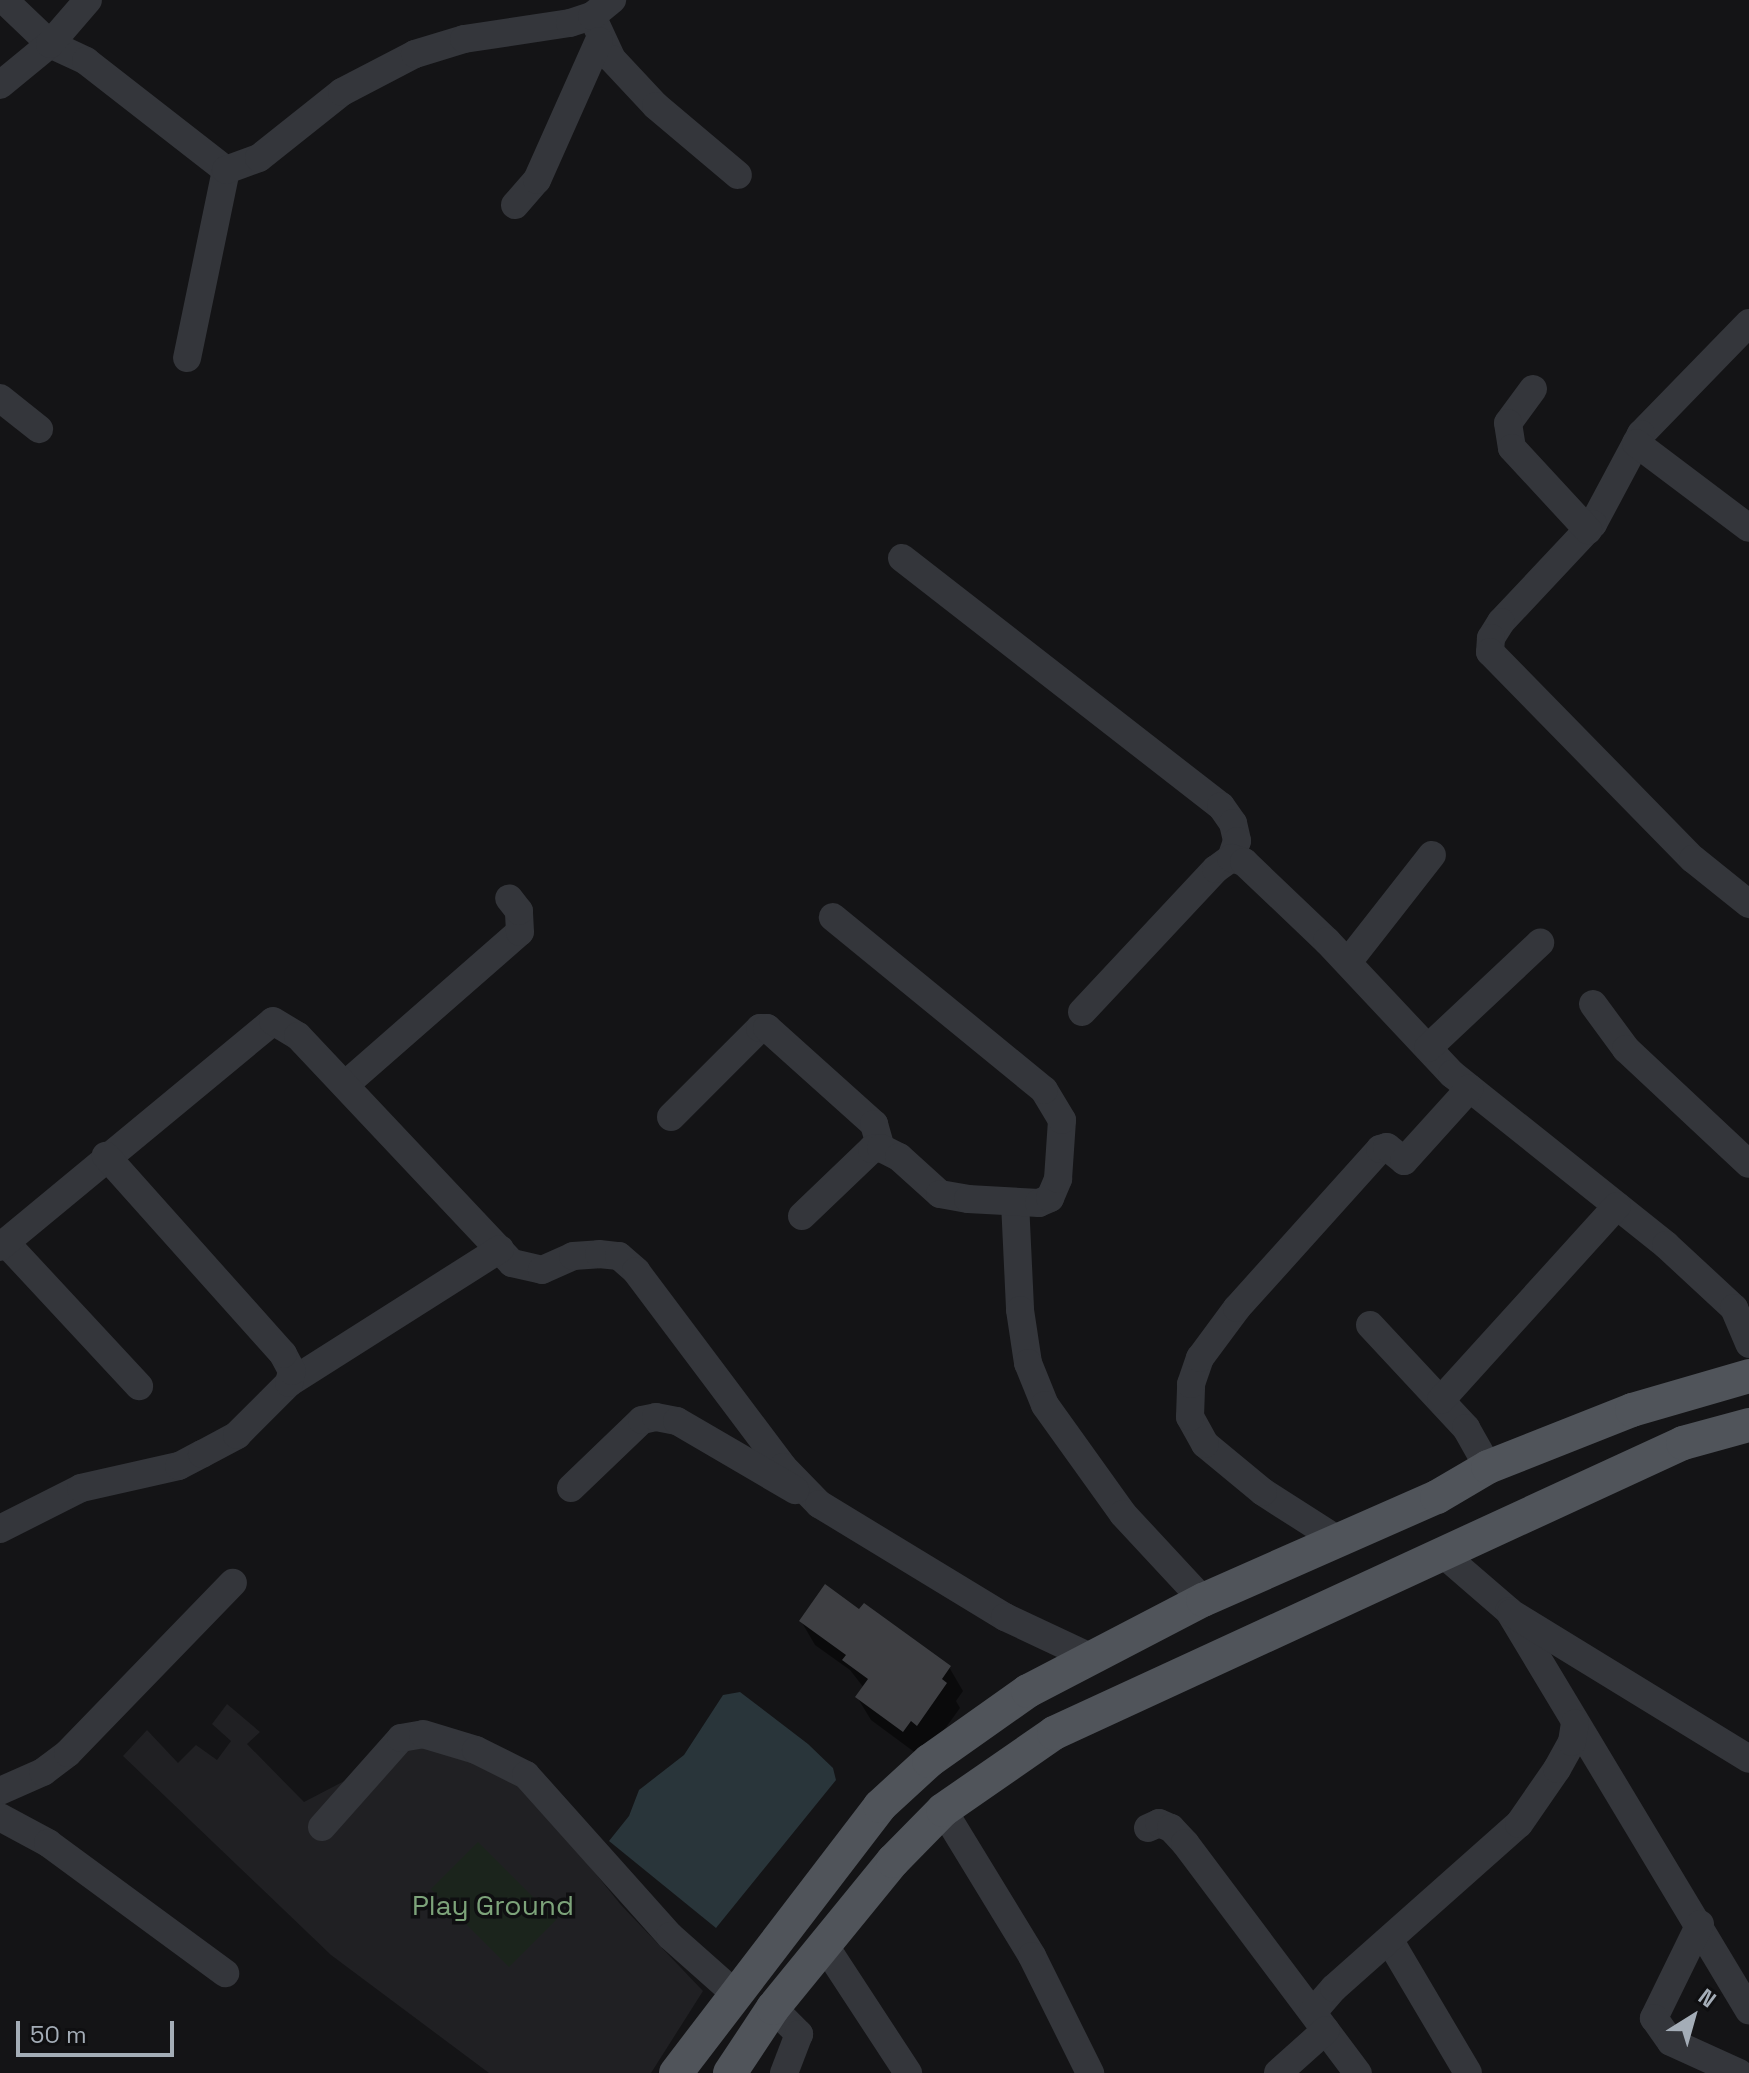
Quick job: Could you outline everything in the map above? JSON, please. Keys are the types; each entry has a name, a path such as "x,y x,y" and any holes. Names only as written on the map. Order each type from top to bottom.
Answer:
{"main road":[{"path":"676,2073 733,1992 880,1806 976,1726 1090,1657 1203,1600 1437,1497 1488,1467 1632,1410 1749,1376"},
{"path":"730,2073 773,2008 893,1861 943,1810 1054,1733 1683,1443 1749,1425"}],"street":[{"path":"4,0 50,44 86,61 226,170 227,184 187,358"},
{"path":"0,85 50,44 88,0"},
{"path":"226,170 259,158 342,92 415,54 464,39 601,19"},
{"path":"601,19 656,106 738,175"},
{"path":"515,205 537,180 601,19"},
{"path":"1749,323 1636,443 1588,530 1501,622 1491,638 1490,652 1693,859 1749,904"},
{"path":"1533,389 1508,423 1512,448 1588,530"},
{"path":"0,398 39,429"},
{"path":"1636,443 1749,528"},
{"path":"902,558 1221,806 1233,823 1237,841 1231,858 1082,1012"},
{"path":"1348,962 1432,855"},
{"path":"1231,858 1244,862 1348,962 1470,1088 1617,1206 1734,1308 1749,1344"},
{"path":"345,1085 520,932 519,911 509,898"},
{"path":"671,1117 760,1028 767,1028 874,1124 881,1148 940,1194 1039,1203 1055,1190 1062,1120 1044,1090 833,917"},
{"path":"1428,1048 1540,943"},
{"path":"1593,1004 1626,1049 1749,1164"},
{"path":"139,1386 3,1244 273,1021 298,1036 512,1263 528,1271 573,1256 619,1256 636,1271 783,1467 819,1504"},
{"path":"1338,1540 1263,1492 1205,1444 1190,1417 1191,1384 1200,1358 1237,1308 1380,1149 1387,1147 1404,1161 1470,1088"},
{"path":"802,1216 872,1149 881,1148"},
{"path":"106,1156 283,1354 292,1371 289,1383"},
{"path":"1015,1202 1026,1350 1045,1405 1123,1514 1203,1600"},
{"path":"1441,1400 1617,1206"},
{"path":"0,1529 81,1488 179,1466 237,1435 289,1383 500,1249"},
{"path":"1370,1325 1441,1400 1488,1467"},
{"path":"571,1488 642,1420 656,1417 677,1421 1005,1617 1090,1657"},
{"path":"1443,1554 1509,1611 1749,1759"},
{"path":"0,1791 43,1772 68,1753 233,1583"},
{"path":"1509,1611 1700,1924 1749,2011"},
{"path":"1278,2073 1390,1941 1519,1824 1572,1742 1575,1723"},
{"path":"322,1827 401,1738 423,1734 467,1747 526,1775 670,1936 733,1992"},
{"path":"943,1810 1032,1956 1090,2073"},
{"path":"0,1817 48,1843 225,1973"},
{"path":"1148,1828 1159,1823 1171,1828 1358,2073"},
{"path":"1700,1924 1654,2018 1671,2042 1739,2073"},
{"path":"1390,1941 1468,2073"},
{"path":"825,1946 908,2073"},
{"path":"773,2008 799,2034 784,2073"}],"shaded area":[{"path":"740,1692 808,1744 833,1768 836,1780 716,1928 609,1841 629,1816 639,1790 684,1755 723,1695"},
{"path":"227,1704 260,1732 247,1744 304,1802 425,1739 507,1764 621,1905 703,1991 651,2073 489,2073 331,1955 123,1756 147,1730 178,1763 196,1745 217,1760 231,1741 212,1724"}],"green space":[{"name":"Play Ground","path":"478,1842 556,1920 509,1967 431,1889"}],"building":[{"path":"825,1584 859,1609 864,1603 951,1666 942,1679 947,1683 917,1726 911,1721 903,1732 855,1697 868,1679 842,1660 846,1655 799,1621"}]}
